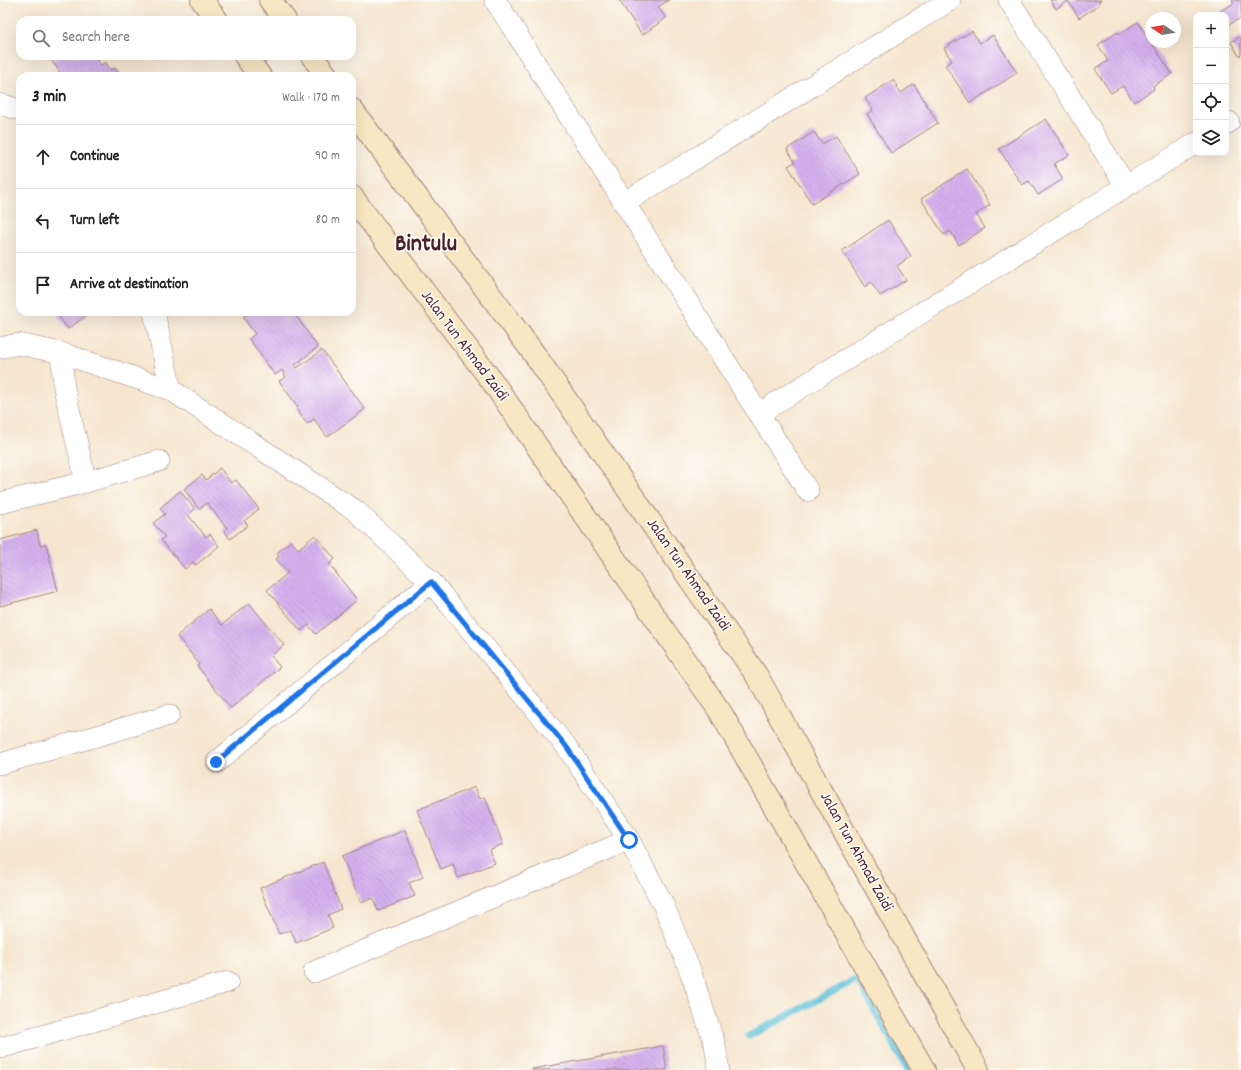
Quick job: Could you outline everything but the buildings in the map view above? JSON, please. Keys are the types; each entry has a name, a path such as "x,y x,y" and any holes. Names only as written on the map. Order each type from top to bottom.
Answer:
{"main road":[{"path":"202,0 214,16"},
{"path":"270,0 282,16"},
{"path":"248,60 257,72"},
{"path":"315,60 324,72"},
{"name":"Jalan Tun Ahmad Zaidi","path":"356,115 535,355 758,676 978,1070"},
{"name":"Jalan Tun Ahmad Zaidi","path":"356,202 492,381 722,713 924,1070"}],"street":[{"path":"495,0 808,491"},
{"path":"624,203 950,0"},
{"path":"1009,0 1126,186"},
{"path":"0,104 16,109"},
{"path":"758,414 1193,145"},
{"path":"155,316 171,390"},
{"path":"0,348 18,344 61,353 171,390 356,511 431,582 566,746 629,840 664,906 691,973 715,1045 719,1070"},
{"path":"61,353 64,388 86,482"},
{"path":"0,503 86,482 159,461"},
{"path":"216,762 431,582"},
{"path":"0,764 169,715"},
{"path":"314,972 629,840"},
{"path":"0,1048 228,982"}],"waterway":[{"path":"749,1036 857,979 908,1070"}],"district":[{"name":"Bintulu","path":"426,245"}],"route":[{"path":"216,762 431,582 566,746 629,840"}]}
